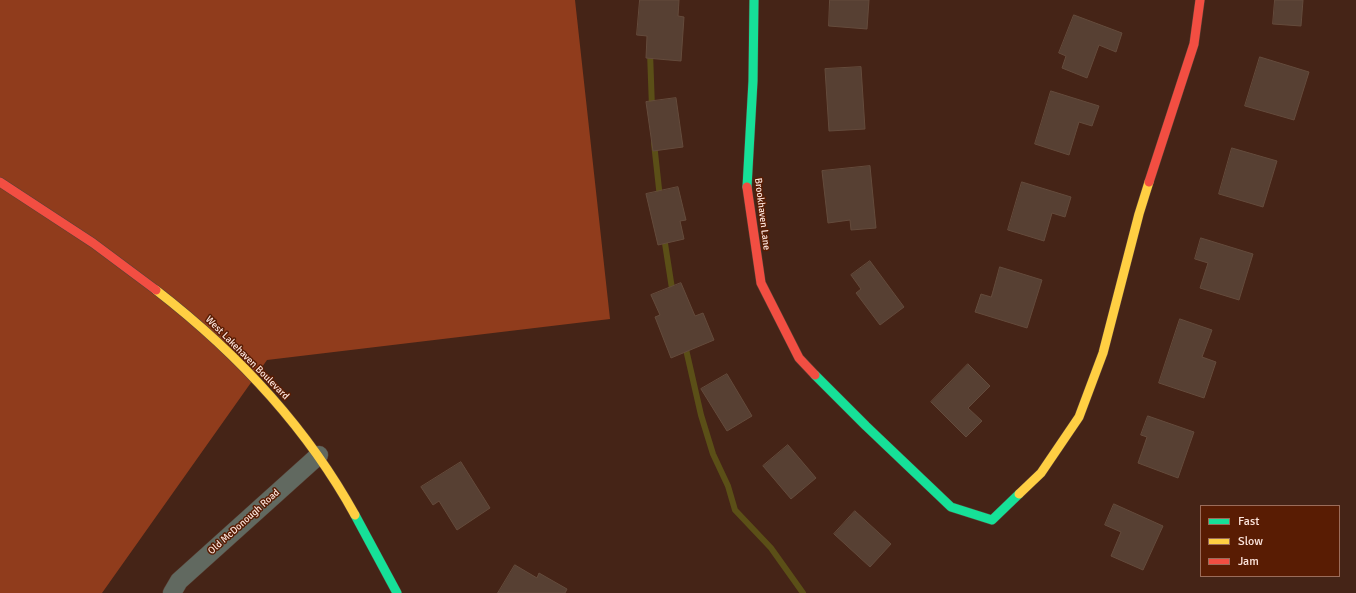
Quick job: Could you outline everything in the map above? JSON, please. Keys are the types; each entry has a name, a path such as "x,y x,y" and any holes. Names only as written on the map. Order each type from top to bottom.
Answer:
{"street":[{"name":"Brookhaven Lane","path":"754,0 753,81 746,183 761,283 799,358 844,404 951,507 992,520 1041,473 1079,417 1103,353 1139,214 1194,44 1200,0"},
{"name":"West Lakehaven Boulevard","path":"0,182 106,252 206,329 280,405 319,455 350,507 397,593"},
{"name":"Old McDonough Road","path":"172,593 179,581 319,455"}],"shaded area":[{"path":"0,0 575,0 610,319 267,360 102,593 0,593"}],"building":[{"path":"640,0 679,0 678,16 684,17 681,61 646,58 647,36 637,35"},
{"path":"830,0 869,0 867,29 829,26"},
{"path":"1275,0 1303,0 1301,26 1273,24"},
{"path":"1074,15 1122,33 1116,52 1099,45 1087,78 1062,68 1066,56 1059,53"},
{"path":"1260,57 1309,72 1294,120 1245,106"},
{"path":"861,67 865,129 829,131 825,69"},
{"path":"1051,91 1099,106 1092,126 1079,122 1069,155 1035,144"},
{"path":"676,98 683,147 653,151 646,102"},
{"path":"1232,148 1277,161 1263,207 1219,194"},
{"path":"870,166 876,228 851,230 850,220 828,223 822,171"},
{"path":"1022,182 1071,197 1065,217 1052,213 1044,241 1008,230"},
{"path":"678,187 686,220 680,221 684,239 658,245 646,194"},
{"path":"1201,238 1253,254 1239,300 1200,288 1208,263 1195,259"},
{"path":"870,261 904,307 880,325 856,293 861,289 851,275"},
{"path":"1000,267 1042,280 1027,328 975,312 981,294 991,297"},
{"path":"681,283 695,316 703,313 714,340 671,358 655,317 660,315 651,295"},
{"path":"1180,319 1212,330 1202,357 1216,362 1204,398 1159,383"},
{"path":"968,364 990,386 968,408 982,421 966,437 931,402"},
{"path":"727,374 752,416 727,431 701,389"},
{"path":"1148,416 1194,432 1178,478 1138,463 1147,437 1141,435"},
{"path":"788,445 816,478 791,499 763,466"},
{"path":"461,462 490,508 457,530 439,501 433,505 421,487"},
{"path":"1114,504 1163,526 1143,570 1111,556 1121,532 1105,525"},
{"path":"855,511 891,544 870,567 834,534"},
{"path":"515,565 537,578 539,573 567,589 565,593 498,593"}],"waterway":[{"path":"650,52 652,108"},
{"path":"654,143 660,198"},
{"path":"664,237 673,295"},
{"path":"685,345 701,415 713,454 728,486 735,510 771,548 803,593"}],"traffic: fast":[{"path":"747,187 753,81 754,0"},
{"path":"815,375 951,507 992,520 1019,494"},
{"path":"355,515 397,593"}],"traffic: slow":[{"path":"1019,494 1041,473 1079,417 1103,353 1139,214 1149,182"},
{"path":"156,290 214,339 267,392 292,421 314,451 336,482 355,515"}],"traffic: jam":[{"path":"1149,182 1194,44 1200,0"},
{"path":"0,182 93,243 156,290"},
{"path":"747,187 761,283 799,358 815,375"}]}
